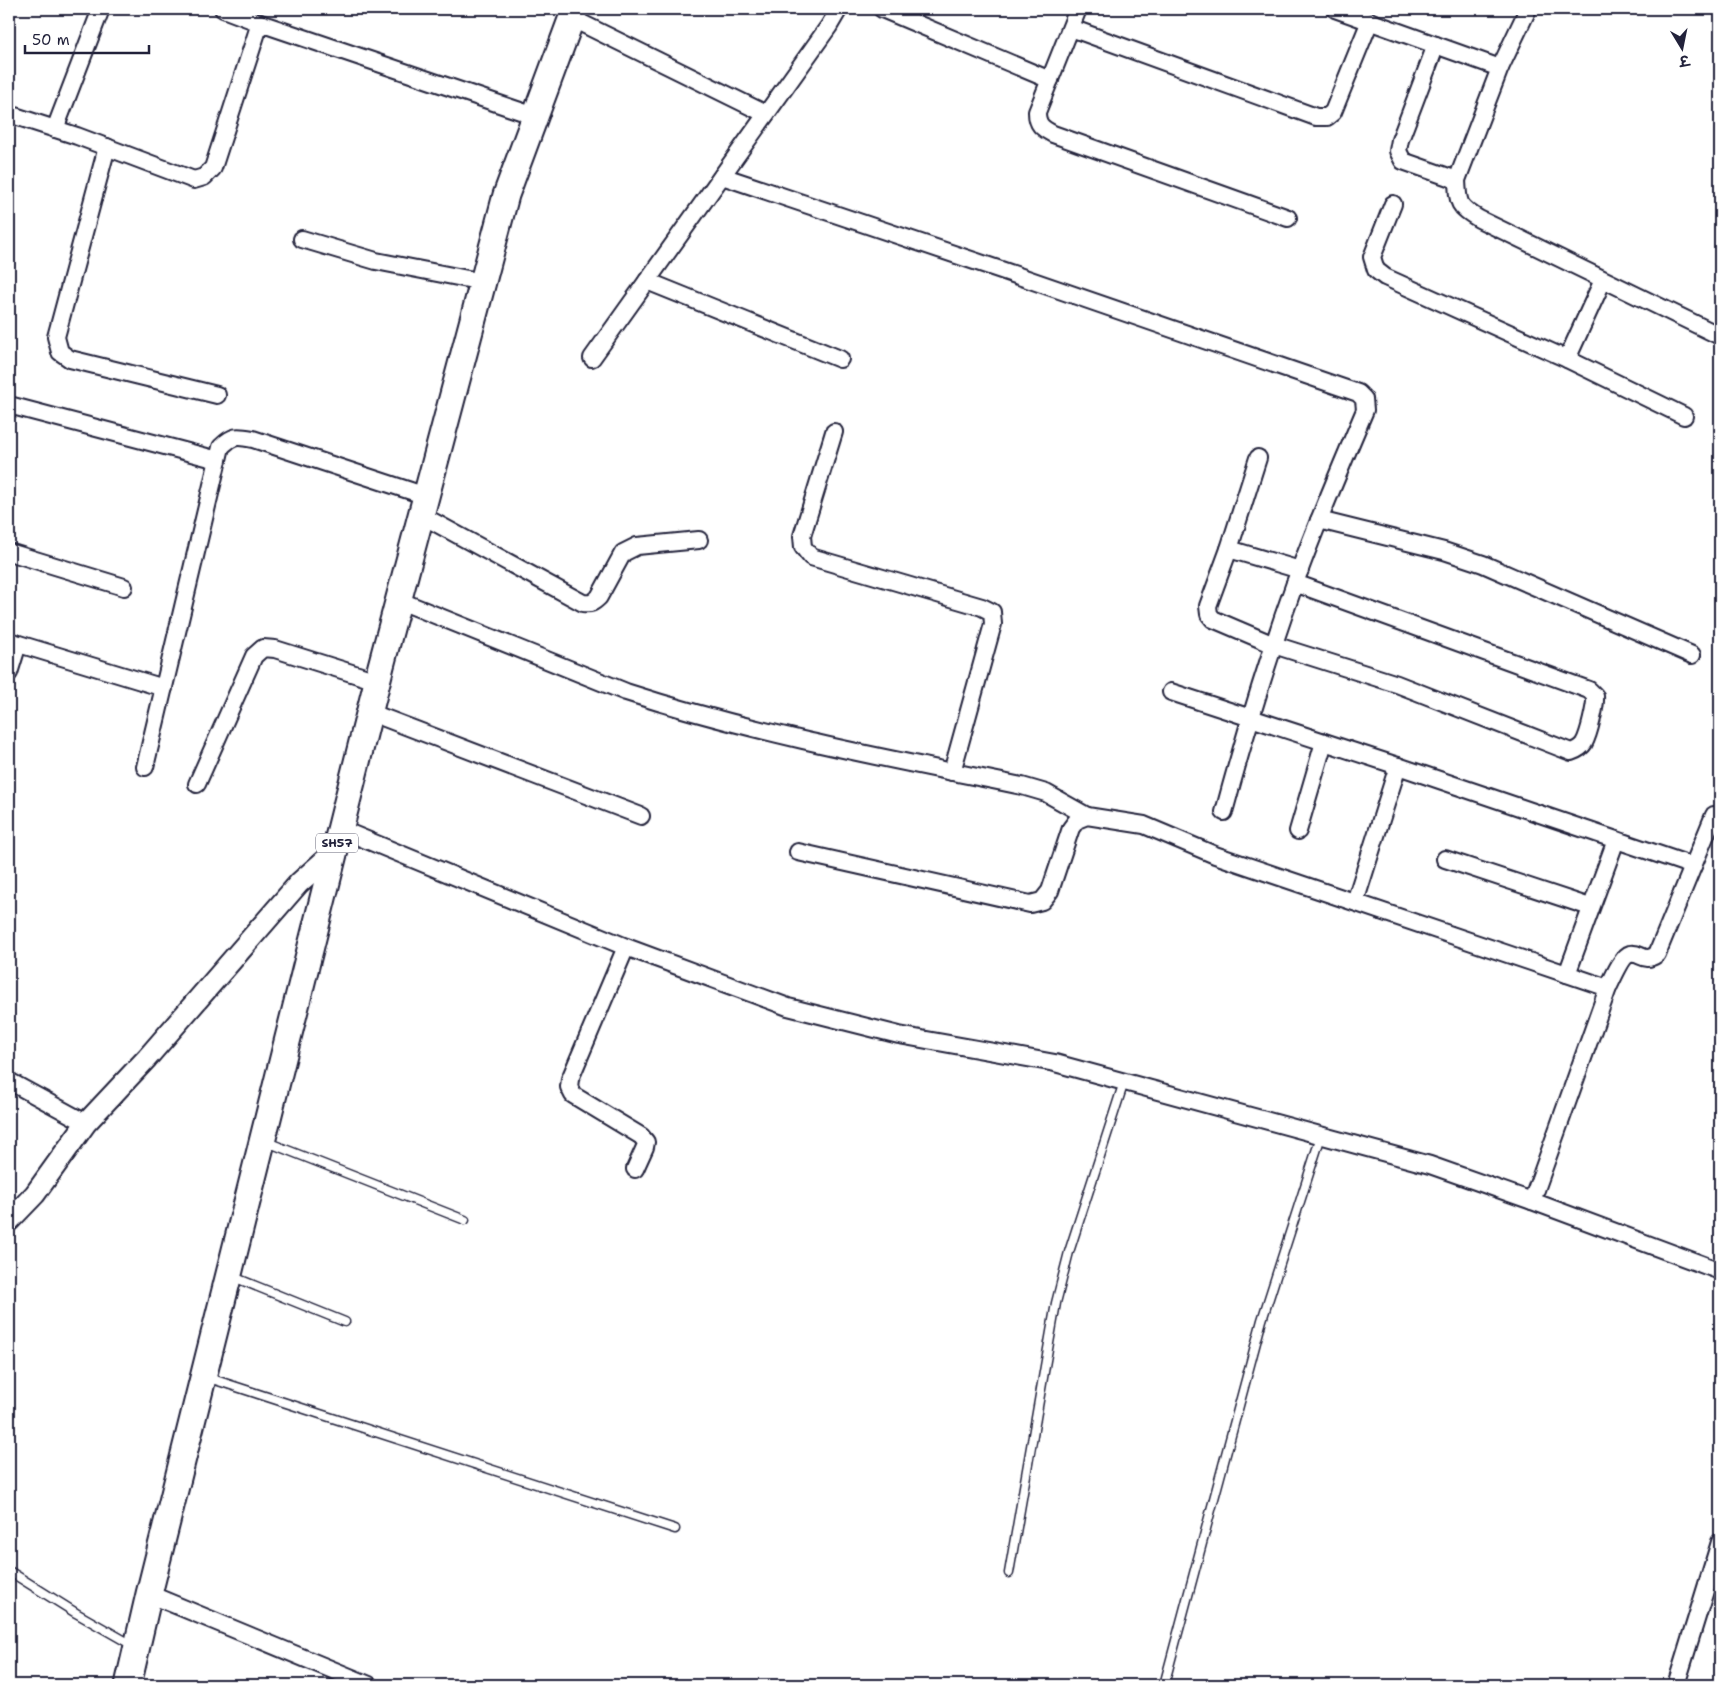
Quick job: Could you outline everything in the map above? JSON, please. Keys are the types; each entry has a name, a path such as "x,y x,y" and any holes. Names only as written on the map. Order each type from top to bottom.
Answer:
{"main road":[{"name":"SH57","path":"128,1685 203,1376 398,600 506,195 573,13"}],"street":[{"path":"55,128 101,9"},
{"path":"223,9 535,116"},
{"path":"592,358 839,9"},
{"path":"882,9 1050,80"},
{"path":"1078,9 1037,112 1037,120 1043,128 1053,134 1288,218"},
{"path":"1335,9 1500,68"},
{"path":"1528,9 1500,68 1457,180 1457,196 1462,208 1479,219 1720,336"},
{"path":"573,13 766,114"},
{"path":"1071,28 1316,117 1328,117 1333,112 1370,21"},
{"path":"10,118 55,128 194,180 204,177 213,168 260,23"},
{"path":"1436,45 1400,140 1398,151 1403,161 1457,180"},
{"path":"107,147 56,337 60,352 70,359 217,395"},
{"path":"722,176 1358,393 1364,399 1365,410 1319,520 1274,645 1250,718 1224,812"},
{"path":"1393,204 1372,257 1376,270 1385,278 1566,359 1684,416"},
{"path":"302,239 376,261 483,282"},
{"path":"1566,359 1603,280"},
{"path":"647,281 840,359"},
{"path":"9,405 218,460"},
{"path":"834,432 802,536 803,547 811,557 982,607 992,612 993,624 952,772"},
{"path":"145,767 221,447 230,438 238,436 253,439 424,505 583,603 594,602 599,597 622,554 628,549 636,546 699,540"},
{"path":"1229,549 1589,690 1595,696 1596,703 1584,743 1578,750 1571,752 1397,684 1274,645 1213,619 1209,614 1208,606 1229,549 1258,458"},
{"path":"1319,520 1444,551 1482,564 1692,655"},
{"path":"9,552 124,587"},
{"path":"398,600 626,692 656,702 825,746 1022,786 1046,793 1087,816 1144,825 1216,855 1608,988"},
{"path":"9,672 13,642 164,688"},
{"path":"197,784 254,656 263,648 276,649 377,680"},
{"path":"1171,692 1398,766 1693,866"},
{"path":"369,712 641,816"},
{"path":"1298,831 1324,742"},
{"path":"1355,902 1398,766"},
{"path":"1532,1201 1608,988 1625,958 1630,954 1645,959 1657,954 1714,815"},
{"path":"798,852 1030,904 1042,901 1050,891 1070,828 1077,820 1087,816"},
{"path":"9,1221 35,1194 86,1123 147,1058 337,840 788,1007 899,1035 1055,1063 1430,1165 1720,1270"},
{"path":"1567,974 1616,840"},
{"path":"1445,859 1590,907"},
{"path":"626,947 570,1079 569,1087 573,1095 641,1136 646,1142 635,1170"},
{"path":"9,1081 86,1123"},
{"path":"1676,1685 1720,1542"},
{"path":"149,1594 369,1685"}],"lane":[{"path":"1009,1573 1056,1303 1070,1252 1124,1082"},
{"path":"1164,1685 1262,1320 1321,1136"},
{"path":"262,1140 465,1220"},
{"path":"229,1275 345,1322"},
{"path":"203,1376 675,1529"},
{"path":"9,1571 76,1613 136,1646"}]}
